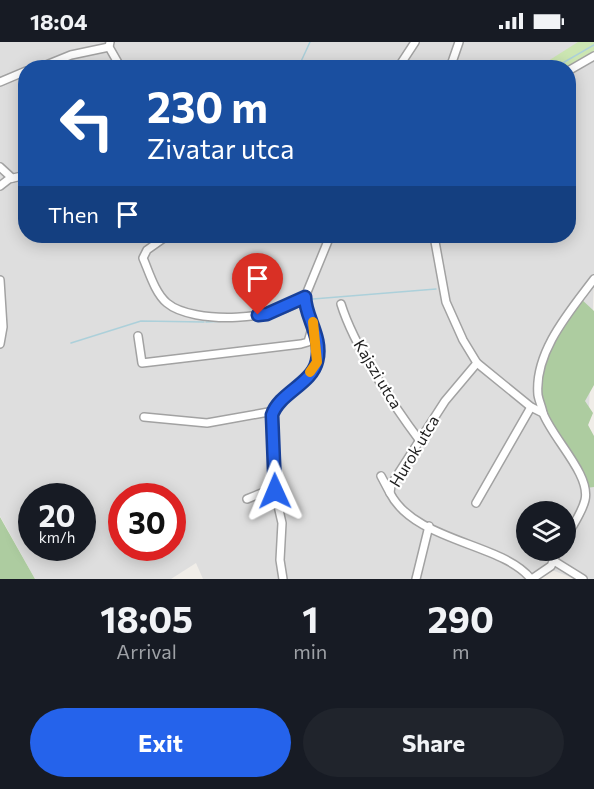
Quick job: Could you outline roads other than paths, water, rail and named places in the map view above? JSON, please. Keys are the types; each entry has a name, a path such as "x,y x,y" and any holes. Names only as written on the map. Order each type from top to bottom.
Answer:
{"street":[{"path":"403,60 414,42"},
{"path":"453,60 459,42"},
{"path":"58,60 110,44 117,60"},
{"path":"576,66 594,56"},
{"path":"0,82 18,74"},
{"path":"0,167 12,178"},
{"path":"0,186 18,177"},
{"path":"157,243 143,254 152,278 165,302 191,314 234,317 267,314 305,297"},
{"path":"282,579 280,560 282,523 274,488 272,421 274,411 317,362 314,322 305,297 327,243"},
{"path":"437,243 446,302 454,325 477,363 531,407 543,413"},
{"path":"576,519 583,506 586,488 581,473 550,430 538,396 538,384 547,350 594,279"},
{"path":"0,280 3,327 0,344"},
{"name":"Kajszi utca","path":"341,304 345,318 375,371 420,441"},
{"path":"138,336 142,363 308,342 314,322"},
{"name":"Hurok utca","path":"477,363 445,401 392,485 390,493 412,517 455,541 517,567 531,579"},
{"path":"476,503 531,407"},
{"path":"144,417 170,418 195,424 274,411"},
{"path":"381,476 390,493"},
{"path":"247,499 274,488"},
{"path":"416,579 429,526"},
{"path":"531,579 539,576 554,561 583,579"}],"waterway":[{"path":"302,60 310,42"},
{"path":"568,60 594,45"},
{"path":"313,299 436,289"},
{"path":"206,322 248,320"},
{"path":"71,343 141,321 204,322"}]}
